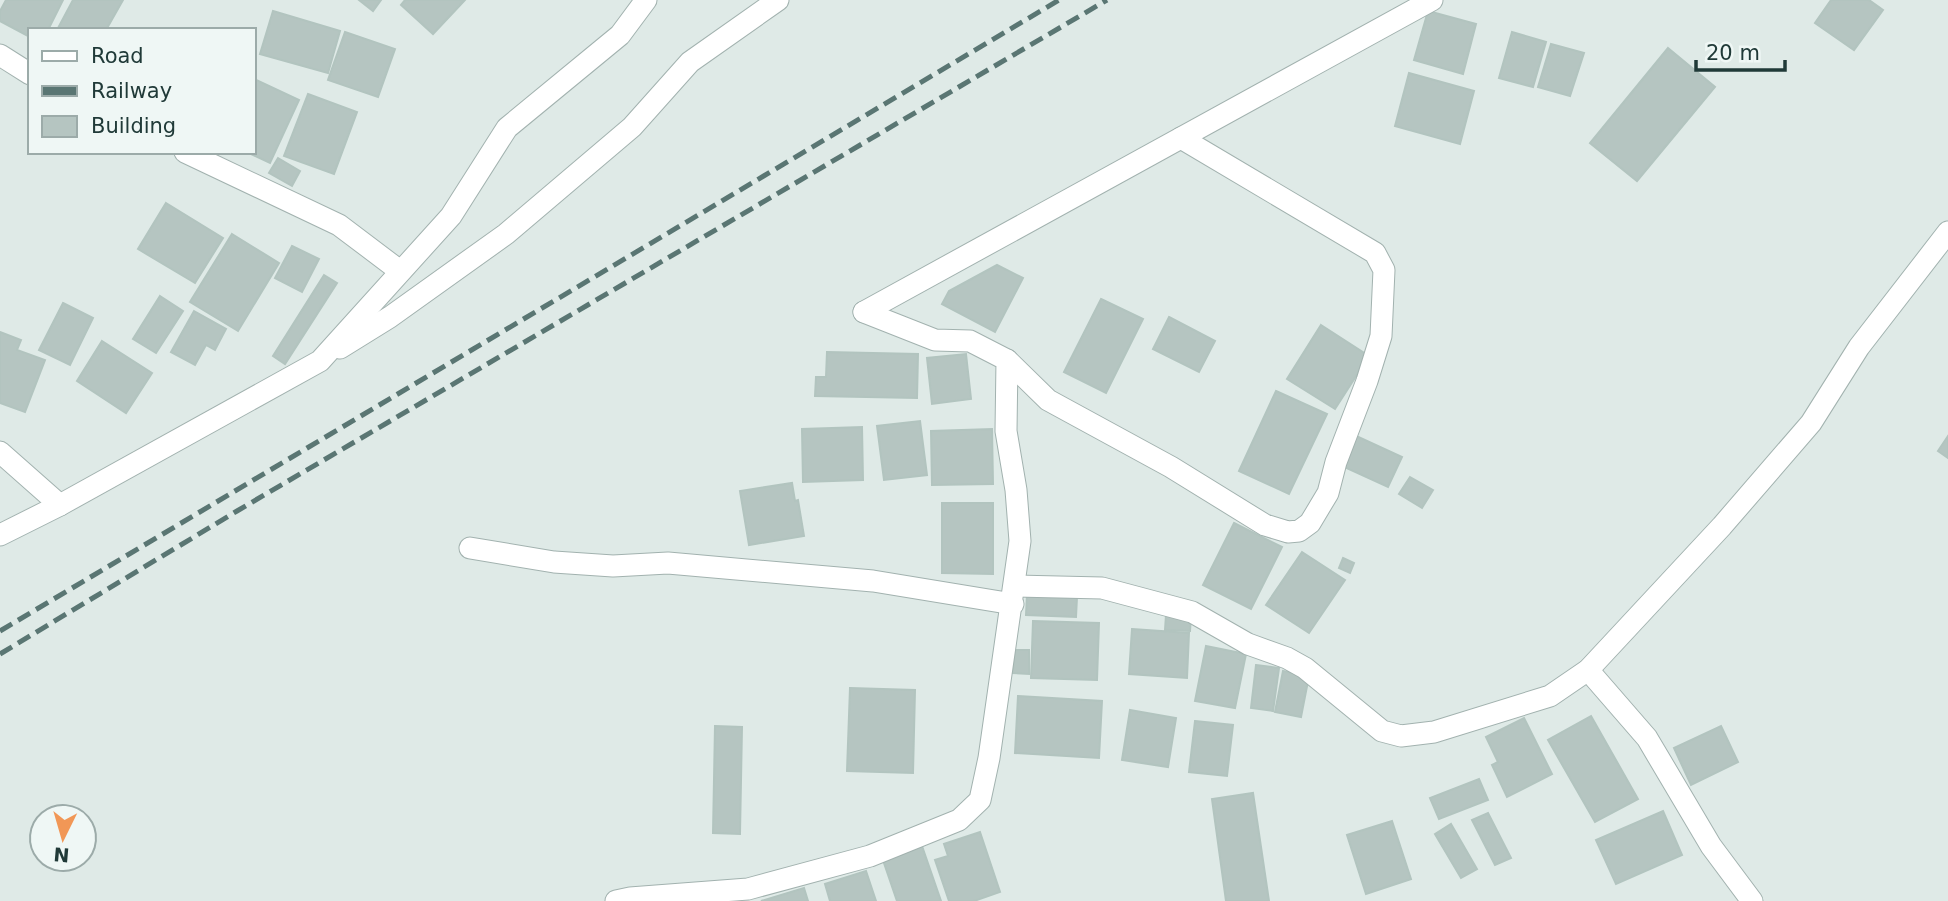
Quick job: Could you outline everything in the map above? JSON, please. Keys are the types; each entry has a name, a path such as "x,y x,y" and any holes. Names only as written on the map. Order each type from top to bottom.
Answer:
{"street":[{"path":"320,361 451,216 507,128 620,35 646,0"},
{"path":"0,535 60,505 320,361 390,317 506,234 632,127 690,62 778,0"},
{"path":"1181,138 1375,253 1384,270 1381,336 1367,381 1336,461 1328,493 1310,523 1299,531 1288,532 1265,524 1171,467 1048,401 1007,360 970,341 934,340 864,312 1432,0"},
{"path":"0,55 28,73"},
{"path":"189,154 339,225 400,271"},
{"path":"470,548 554,562 613,566 668,563 1014,595 1102,588 1192,612 1248,644 1305,668 1382,731 1401,736 1434,732 1550,696 1588,670 1722,526 1811,423 1859,347 1948,232"},
{"path":"616,901 748,889 870,856 959,820 980,800 989,758 1020,541 1016,491 1006,431 1007,360"},
{"path":"0,452 60,505"},
{"path":"1588,670 1647,738 1710,846 1752,901"}],"building":[{"path":"6,0 63,0 49,28 28,28 28,36 0,21 0,11"},
{"path":"73,0 123,0 107,28 58,28"},
{"path":"359,0 381,0 373,11"},
{"path":"405,0 465,0 433,34 401,5"},
{"path":"1831,0 1869,0 1883,10 1854,50 1815,23"},
{"path":"273,11 340,31 328,73 260,54"},
{"path":"1428,11 1476,24 1463,74 1414,60"},
{"path":"345,32 395,49 378,97 328,80"},
{"path":"1512,32 1546,42 1533,87 1499,78"},
{"path":"1551,44 1584,53 1570,96 1538,87"},
{"path":"1668,48 1715,87 1637,181 1590,143"},
{"path":"1409,73 1474,91 1460,144 1395,126"},
{"path":"256,80 299,100 270,163 251,154 256,154"},
{"path":"308,94 357,112 334,174 284,156"},
{"path":"278,158 300,171 292,186 269,173"},
{"path":"166,203 223,238 195,283 138,249"},
{"path":"232,234 279,263 238,331 190,302"},
{"path":"292,246 319,259 302,292 275,278"},
{"path":"997,265 1023,278 995,332 942,304 949,291"},
{"path":"324,275 337,283 285,364 273,356"},
{"path":"160,296 183,311 156,353 133,339"},
{"path":"1101,299 1143,319 1106,393 1064,372"},
{"path":"63,303 93,318 70,365 39,350"},
{"path":"194,311 226,329 215,350 206,345 195,365 171,352"},
{"path":"1169,317 1215,341 1199,372 1153,349"},
{"path":"1321,325 1369,356 1335,409 1287,379"},
{"path":"0,332 21,340 17,350 45,360 25,412 0,403"},
{"path":"102,341 152,373 126,413 77,381"},
{"path":"827,352 918,354 917,398 815,396 816,377 826,377"},
{"path":"966,354 971,399 932,404 927,358"},
{"path":"1276,391 1327,414 1289,494 1239,471"},
{"path":"920,421 927,475 884,480 877,426"},
{"path":"862,427 863,480 803,482 802,429"},
{"path":"992,429 993,484 932,485 931,431"},
{"path":"1354,435 1402,457 1388,487 1340,465"},
{"path":"1948,436 1948,458 1938,451"},
{"path":"1410,477 1433,490 1422,508 1399,494"},
{"path":"792,483 804,536 749,545 740,491"},
{"path":"942,503 993,503 993,574 942,573"},
{"path":"1234,523 1282,547 1251,609 1203,585"},
{"path":"1302,552 1345,580 1309,633 1266,605"},
{"path":"1343,558 1354,563 1350,573 1339,568"},
{"path":"1027,594 1077,597 1076,617 1026,615"},
{"path":"1166,615 1191,617 1190,631 1165,630"},
{"path":"1033,621 1099,623 1097,680 1031,678"},
{"path":"1132,629 1189,633 1187,678 1129,674"},
{"path":"1206,646 1246,654 1235,708 1195,701"},
{"path":"1014,650 1029,650 1029,674 1013,673"},
{"path":"1256,665 1279,668 1273,711 1251,708"},
{"path":"1283,671 1309,676 1301,717 1275,712"},
{"path":"850,688 915,690 913,773 847,771"},
{"path":"1018,696 1102,701 1099,758 1015,753"},
{"path":"1130,710 1176,718 1168,767 1122,760"},
{"path":"1591,716 1638,799 1595,822 1548,740"},
{"path":"1524,718 1552,774 1507,797 1492,765 1498,762 1486,737"},
{"path":"1195,721 1233,725 1227,776 1189,772"},
{"path":"715,726 742,727 740,834 713,833"},
{"path":"1721,726 1738,762 1691,785 1674,748"},
{"path":"1479,779 1488,800 1439,819 1430,798"},
{"path":"1253,793 1269,901 1226,901 1212,799"},
{"path":"1663,811 1682,855 1616,884 1596,840"},
{"path":"1488,813 1511,858 1495,865 1472,820"},
{"path":"1392,821 1411,879 1366,894 1347,835"},
{"path":"1451,824 1477,869 1461,878 1435,834"},
{"path":"980,832 1000,892 974,901 949,901 935,860 948,856 944,844"},
{"path":"922,846 941,901 897,901 883,860"},
{"path":"866,871 876,901 830,901 825,884"},
{"path":"804,888 808,901 761,901"}],"railway":[{"path":"0,631 1059,0"},
{"path":"0,654 237,511 1107,0"}]}
